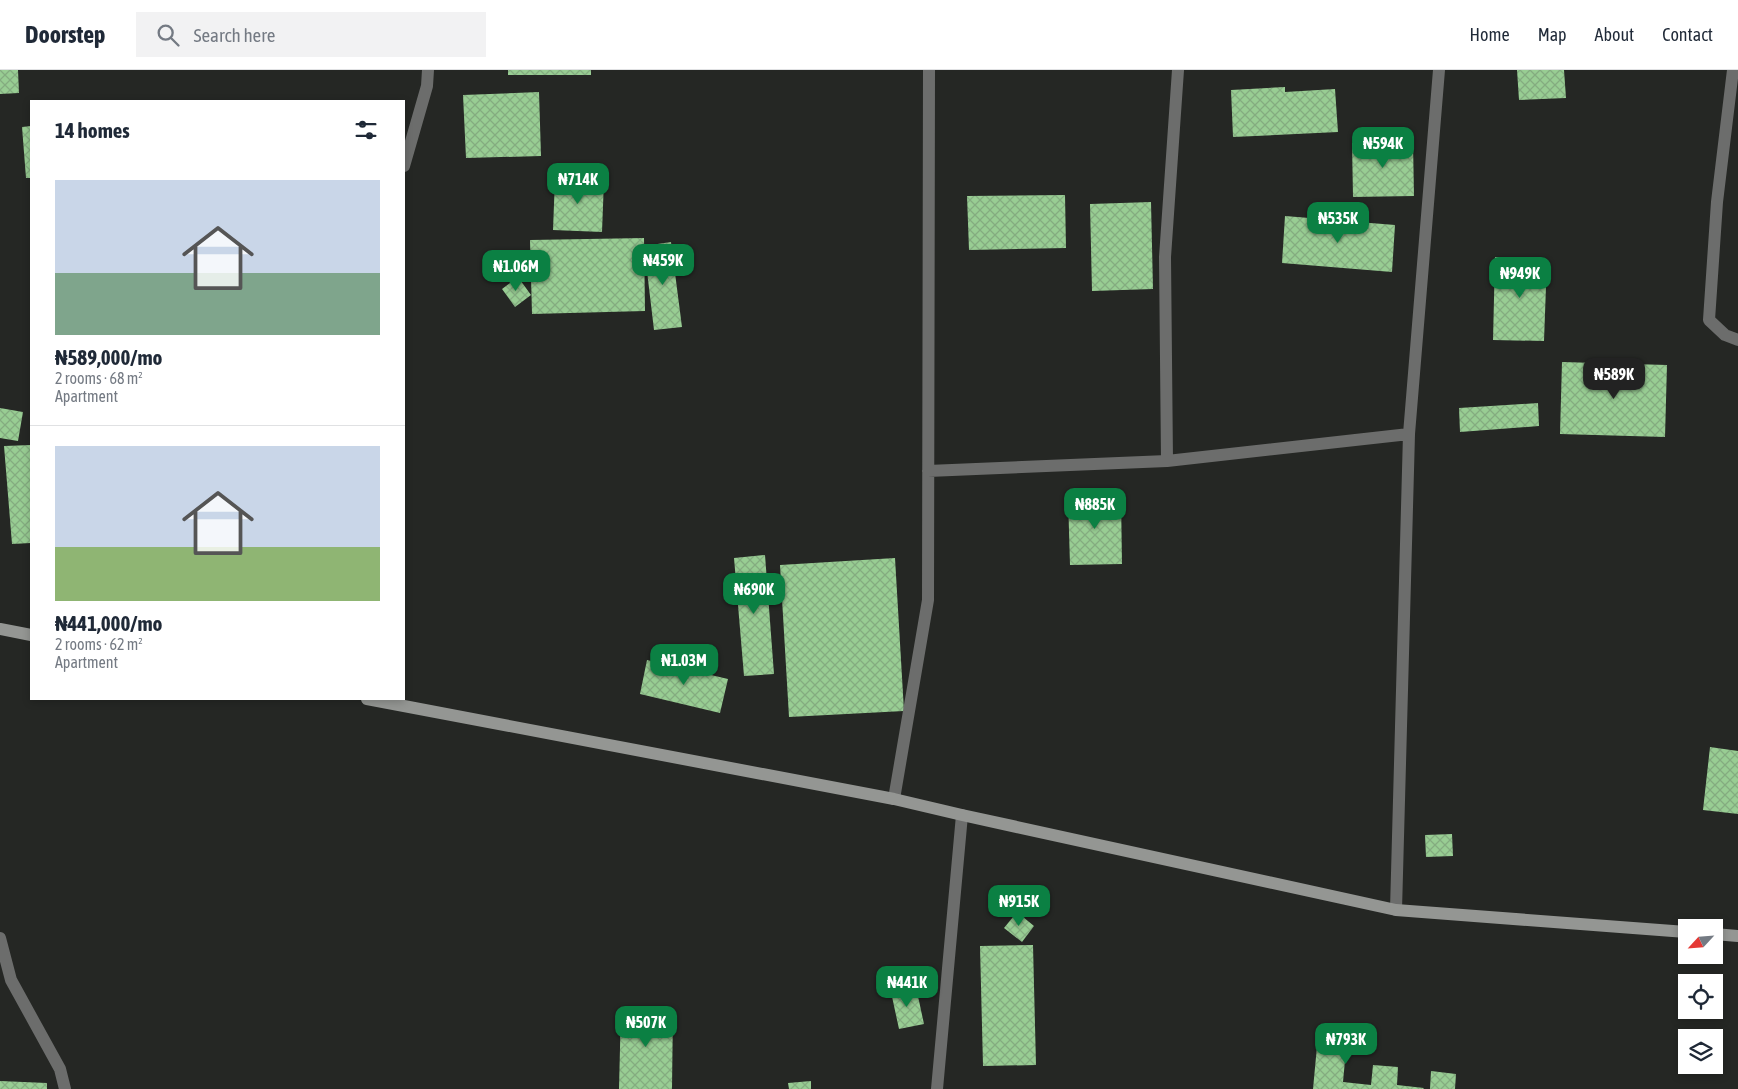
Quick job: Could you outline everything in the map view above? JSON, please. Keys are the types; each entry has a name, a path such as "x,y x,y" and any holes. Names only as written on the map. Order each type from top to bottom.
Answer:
{"main road":[{"path":"0,630 30,635"},
{"path":"372,700 894,799 962,816 1396,910 1678,931"},
{"path":"1723,935 1738,936"}],"street":[{"path":"405,163 427,86 428,70"},
{"path":"894,799 928,600 929,70"},
{"path":"1167,461 1165,257 1178,70"},
{"path":"1396,910 1409,434 1438,70"},
{"path":"1733,70 1717,202 1709,320 1725,336 1738,340"},
{"path":"928,471 1167,461 1409,434"},
{"path":"936,1089 962,816"},
{"path":"0,938 12,980 60,1070 65,1089"}],"building":[{"path":"0,70 18,70 19,93 0,94"},
{"path":"508,70 591,70 591,75 508,75"},
{"path":"1517,70 1564,70 1566,98 1519,100"},
{"path":"1285,87 1285,92 1335,89 1338,132 1233,137 1231,90"},
{"path":"539,92 541,156 466,158 463,95"},
{"path":"30,126 30,178 26,178 22,127"},
{"path":"1413,142 1414,196 1353,197 1352,143"},
{"path":"555,178 604,180 602,232 553,230"},
{"path":"1065,195 1066,248 969,250 967,196"},
{"path":"1151,202 1153,289 1092,291 1090,204"},
{"path":"1285,216 1395,225 1392,272 1282,263"},
{"path":"644,238 645,311 532,314 530,240"},
{"path":"671,242 682,327 654,330 644,246"},
{"path":"1495,257 1547,259 1544,341 1493,340"},
{"path":"518,277 531,295 515,307 502,289"},
{"path":"1562,362 1667,365 1665,437 1560,434"},
{"path":"1538,403 1539,426 1460,432 1459,408"},
{"path":"0,408 23,412 18,441 0,438"},
{"path":"30,445 30,543 12,544 4,446"},
{"path":"1121,496 1122,564 1070,565 1068,497"},
{"path":"765,555 774,674 744,676 734,558"},
{"path":"895,558 904,711 789,717 780,565"},
{"path":"647,660 728,679 720,713 640,694"},
{"path":"1710,747 1738,751 1738,814 1703,810"},
{"path":"1452,834 1453,856 1426,857 1425,835"},
{"path":"1017,912 1034,926 1022,942 1004,928"},
{"path":"1033,945 1036,1065 983,1066 980,946"},
{"path":"916,987 924,1024 899,1029 891,992"},
{"path":"621,1007 673,1008 672,1089 619,1089"},
{"path":"1319,1025 1348,1028 1343,1082 1371,1085 1373,1065 1398,1067 1397,1085 1424,1088 1313,1089"},
{"path":"1431,1071 1456,1074 1455,1089 1430,1089"},
{"path":"0,1081 47,1083 47,1089 0,1089"},
{"path":"811,1081 811,1089 789,1089 788,1083"}]}
